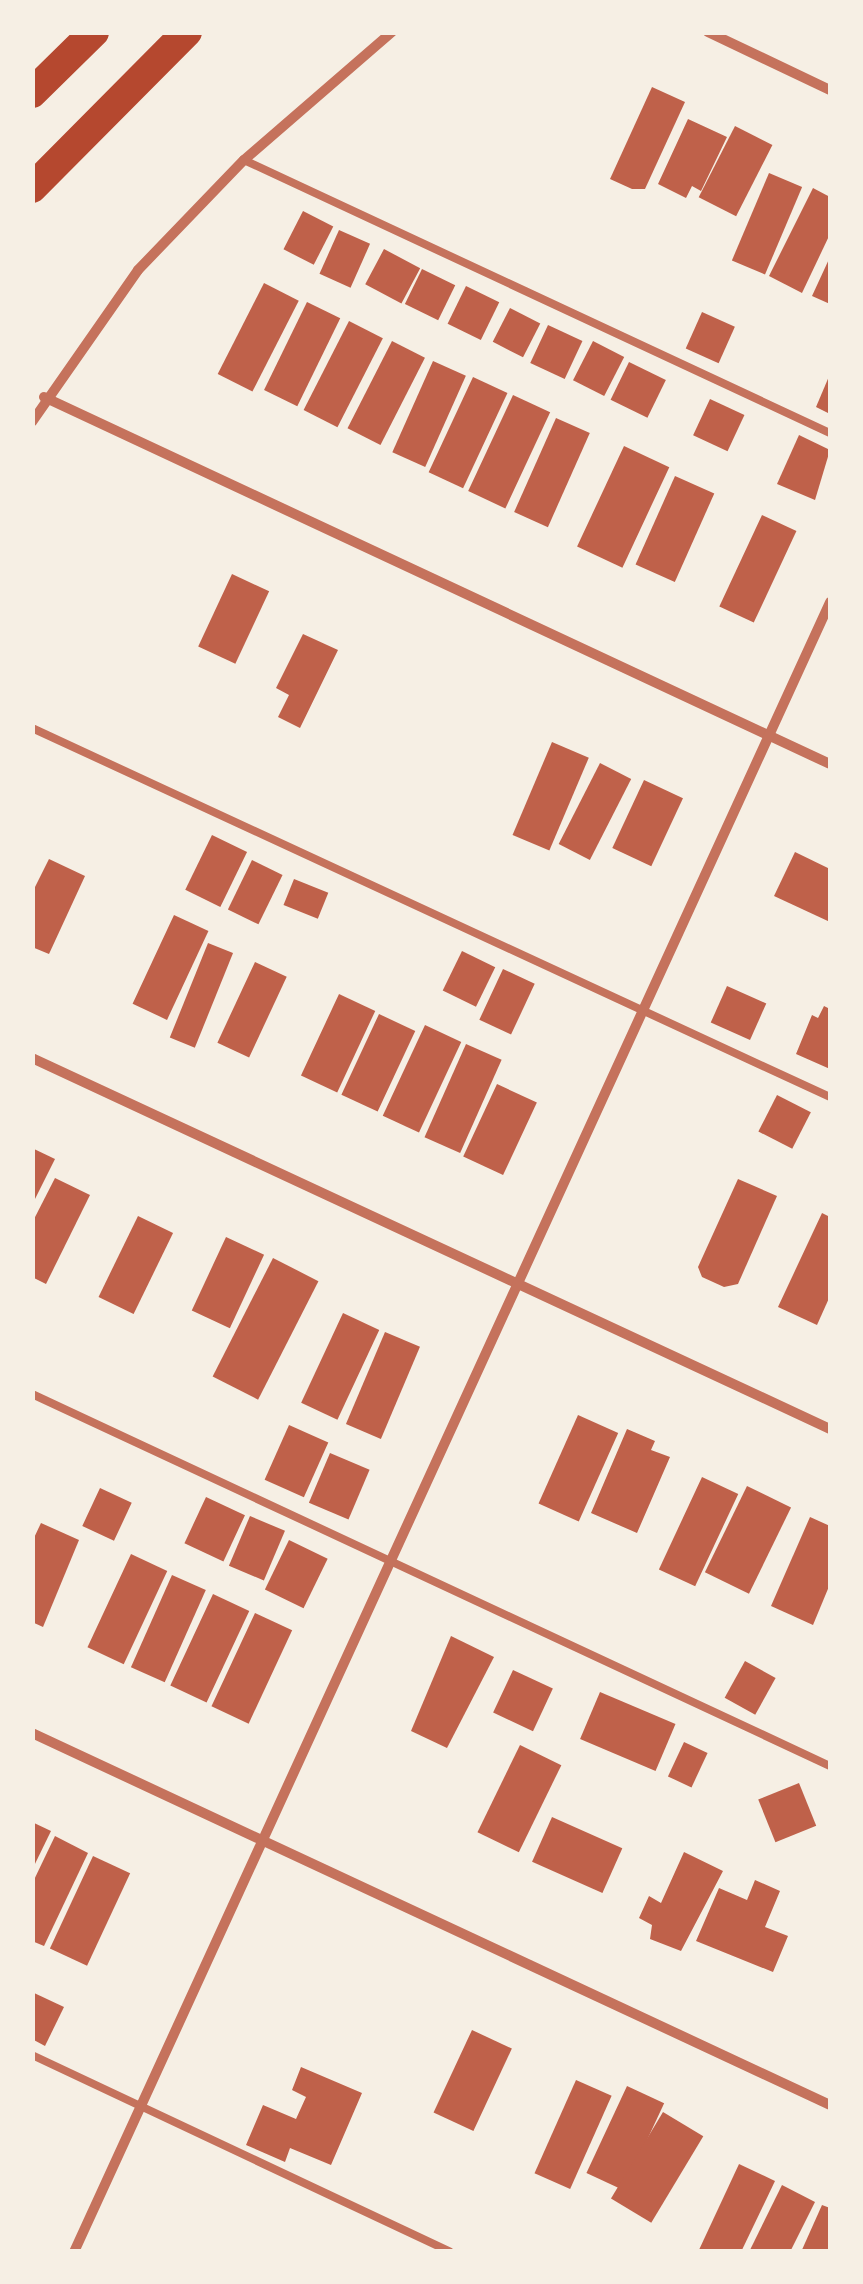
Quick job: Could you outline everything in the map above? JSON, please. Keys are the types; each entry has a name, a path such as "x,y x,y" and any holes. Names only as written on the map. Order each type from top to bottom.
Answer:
{"highway":[{"path":"32,94 94,32"},
{"path":"32,188 187,32"}],"street":[{"path":"32,422 44,397 138,270 244,160 392,32"},
{"path":"708,32 830,90"},
{"path":"44,397 830,764"},
{"path":"74,2252 830,602"},
{"path":"32,1058 830,1429"},
{"path":"32,1733 830,2106"}],"lane":[{"path":"244,160 830,434"},
{"path":"32,728 830,1098"},
{"path":"32,1394 830,1766"},
{"path":"32,2056 450,2252"}],"building":[{"path":"652,87 685,102 645,189 632,189 610,179"},
{"path":"688,119 727,137 701,191 692,186 686,198 658,184"},
{"path":"735,126 772,145 736,216 699,197"},
{"path":"769,173 802,187 765,275 732,260"},
{"path":"813,188 830,197 830,234 802,293 769,276"},
{"path":"303,211 333,226 314,265 283,249"},
{"path":"339,230 370,244 351,288 319,274"},
{"path":"384,249 420,268 401,304 365,284"},
{"path":"830,257 830,304 812,296"},
{"path":"422,269 455,285 438,320 405,304"},
{"path":"264,283 299,301 252,392 218,374"},
{"path":"466,286 499,302 481,340 448,324"},
{"path":"307,302 340,318 297,406 264,390"},
{"path":"510,308 540,323 523,357 493,342"},
{"path":"702,312 735,327 719,363 686,349"},
{"path":"349,321 383,338 337,427 304,410"},
{"path":"548,325 582,341 565,379 530,363"},
{"path":"392,341 425,358 380,445 348,428"},
{"path":"593,341 624,357 604,396 573,380"},
{"path":"433,361 466,376 425,467 392,452"},
{"path":"629,362 666,380 647,418 611,400"},
{"path":"830,374 830,414 816,407"},
{"path":"473,377 507,393 463,488 429,472"},
{"path":"513,395 550,412 505,508 468,491"},
{"path":"710,399 744,415 728,451 693,435"},
{"path":"556,418 590,433 548,527 514,512"},
{"path":"799,435 830,450 815,500 777,484"},
{"path":"624,446 669,467 622,568 577,547"},
{"path":"675,476 714,493 675,582 636,565"},
{"path":"762,515 796,531 754,623 719,607"},
{"path":"232,574 269,591 235,664 198,647"},
{"path":"303,634 338,650 300,728 278,717 289,695 276,688"},
{"path":"552,742 589,758 549,851 513,835"},
{"path":"600,763 631,779 590,860 559,844"},
{"path":"644,780 683,798 651,866 612,848"},
{"path":"212,835 247,852 220,907 185,890"},
{"path":"795,852 830,869 830,922 774,896"},
{"path":"49,859 85,876 49,954 32,947 32,893"},
{"path":"252,860 283,875 258,924 228,909"},
{"path":"294,879 328,893 318,919 284,905"},
{"path":"174,915 208,931 167,1020 133,1004"},
{"path":"208,943 233,953 195,1048 170,1038"},
{"path":"462,951 495,967 476,1007 443,991"},
{"path":"255,962 287,977 249,1057 217,1043"},
{"path":"503,969 535,984 511,1035 479,1020"},
{"path":"727,986 766,1003 750,1040 711,1023"},
{"path":"339,994 375,1011 337,1092 301,1076"},
{"path":"824,1006 830,1009 830,1069 796,1054 812,1015 818,1018"},
{"path":"379,1014 415,1031 378,1112 341,1095"},
{"path":"425,1025 461,1042 419,1133 383,1116"},
{"path":"466,1044 502,1060 460,1153 425,1137"},
{"path":"497,1084 537,1103 503,1175 463,1157"},
{"path":"777,1095 811,1112 792,1149 758,1132"},
{"path":"32,1148 55,1159 32,1205"},
{"path":"55,1178 90,1195 46,1284 32,1277 32,1223"},
{"path":"738,1179 777,1196 738,1284 724,1287 702,1277 698,1267"},
{"path":"822,1213 830,1217 830,1296 817,1325 778,1307"},
{"path":"138,1216 173,1233 134,1314 99,1297"},
{"path":"226,1237 264,1255 230,1328 192,1310"},
{"path":"273,1258 318,1281 258,1400 213,1377"},
{"path":"343,1313 379,1330 337,1420 301,1403"},
{"path":"385,1332 420,1347 381,1439 346,1424"},
{"path":"578,1415 618,1433 579,1522 539,1504"},
{"path":"289,1425 328,1442 304,1497 265,1480"},
{"path":"627,1429 655,1441 651,1450 670,1457 637,1533 591,1513"},
{"path":"330,1453 370,1470 348,1520 309,1503"},
{"path":"702,1477 738,1494 695,1586 659,1569"},
{"path":"747,1486 791,1507 749,1594 705,1572"},
{"path":"100,1488 132,1503 114,1541 82,1526"},
{"path":"206,1497 245,1515 223,1561 184,1543"},
{"path":"250,1516 285,1531 264,1581 229,1566"},
{"path":"810,1517 830,1526 830,1584 813,1625 771,1606"},
{"path":"41,1523 79,1540 43,1627 32,1622 32,1542"},
{"path":"289,1540 328,1559 304,1608 265,1589"},
{"path":"131,1554 167,1571 124,1664 87,1647"},
{"path":"172,1575 206,1590 165,1682 131,1667"},
{"path":"213,1594 249,1611 207,1702 170,1686"},
{"path":"255,1613 292,1630 249,1724 211,1706"},
{"path":"451,1636 494,1657 447,1748 411,1731"},
{"path":"745,1661 776,1678 755,1715 725,1698"},
{"path":"513,1670 553,1689 533,1731 493,1713"},
{"path":"600,1692 675,1724 656,1771 580,1739"},
{"path":"684,1742 708,1753 692,1787 668,1776"},
{"path":"520,1745 561,1765 519,1852 477,1832"},
{"path":"799,1783 816,1826 775,1842 758,1799"},
{"path":"552,1817 622,1848 602,1893 532,1862"},
{"path":"32,1822 51,1831 32,1870"},
{"path":"55,1836 88,1853 44,1946 32,1941 32,1884"},
{"path":"684,1852 723,1871 681,1951 650,1939 652,1925 639,1918 649,1896 661,1903"},
{"path":"93,1856 130,1873 87,1966 50,1948"},
{"path":"755,1880 780,1891 765,1927 788,1936 773,1972 696,1941 719,1888 747,1900"},
{"path":"32,1992 64,2007 45,2046 32,2039"},
{"path":"472,2030 512,2049 473,2131 434,2112"},
{"path":"301,2067 362,2093 331,2165 290,2148 285,2162 246,2145 263,2105 296,2119 306,2097 292,2090"},
{"path":"576,2080 612,2096 570,2189 535,2173"},
{"path":"627,2086 664,2103 624,2190 586,2173"},
{"path":"663,2112 703,2136 651,2223 611,2199"},
{"path":"739,2164 775,2181 741,2252 698,2252"},
{"path":"782,2185 815,2202 790,2252 749,2252"},
{"path":"822,2205 830,2208 830,2252 801,2252"}]}
